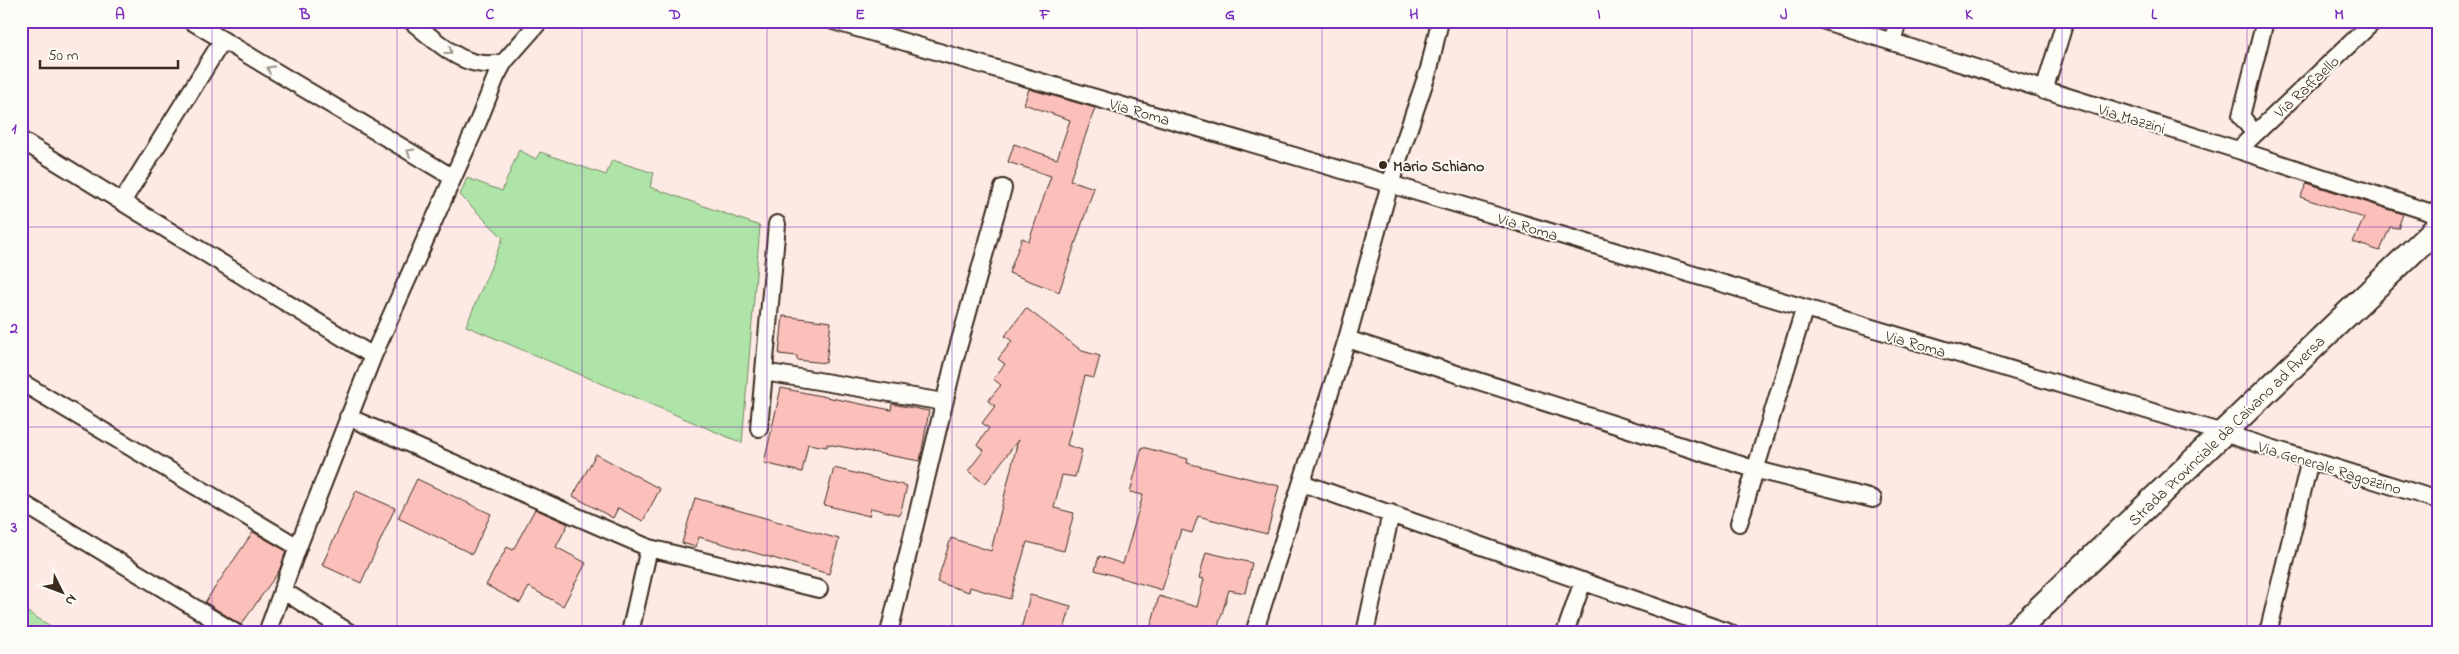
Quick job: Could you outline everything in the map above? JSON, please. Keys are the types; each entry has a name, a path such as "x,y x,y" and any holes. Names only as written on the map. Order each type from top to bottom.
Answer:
{"main road":[{"name":"Strada Provinciale da Caivano ad Aversa","path":"2014,633 2438,227"}],"street":[{"path":"191,21 452,177"},
{"path":"411,21 462,60 490,66 504,62"},
{"path":"267,633 348,417 452,177 504,62 540,21"},
{"name":"Via Roma","path":"833,21 1390,184 1804,310 2223,433"},
{"path":"1254,633 1347,339 1390,184 1429,69 1440,21"},
{"name":"Via Mazzini","path":"1825,21 2044,91 2238,150 2438,215"},
{"path":"1892,42 1898,21"},
{"path":"2044,91 2065,21"},
{"path":"2255,134 2241,116 2265,21"},
{"name":"Via Raffaello","path":"2238,150 2374,21"},
{"path":"122,202 222,41"},
{"path":"21,140 373,356"},
{"path":"889,633 944,402 1003,188"},
{"path":"759,428 777,224"},
{"path":"1739,523 1757,470 1804,310"},
{"path":"1347,339 1757,470 1873,499"},
{"path":"764,372 944,402"},
{"path":"21,382 298,547"},
{"path":"348,417 649,548 819,589"},
{"name":"Via Generale Ragozzino","path":"2223,433 2438,500"},
{"path":"2268,633 2310,460"},
{"path":"1302,483 1730,633"},
{"path":"21,502 236,633"},
{"path":"1365,633 1391,513"},
{"path":"630,633 649,548"},
{"path":"1565,633 1582,581"},
{"path":"282,590 350,633"}],"green space":[{"path":"519,150 536,159 540,152 606,175 612,160 654,173 650,187 760,226 742,443 466,326 503,238 460,195 467,178 502,191"},
{"path":"21,608 62,633 21,633"}],"building":[{"path":"1029,89 1095,108 1070,180 1094,188 1059,292 1009,273 1022,238 1029,241 1051,176 1008,162 1014,144 1057,159 1070,120 1024,104"},
{"path":"2307,183 2403,214 2398,228 2390,227 2380,251 2353,242 2364,218 2300,197"},
{"path":"1026,308 1082,351 1100,356 1094,378 1085,376 1067,445 1082,450 1075,477 1062,475 1054,508 1074,513 1064,551 1027,542 1010,599 970,587 969,592 937,582 951,538 991,551 1018,440 985,484 968,471 984,450 977,445 989,428 982,423 995,406 988,401 1001,385 993,379 1005,364 998,359 1012,341 1005,336"},
{"path":"783,316 831,322 826,363 797,360 797,356 779,354"},
{"path":"781,388 891,410 892,404 929,411 920,461 827,444 827,447 808,444 802,472 764,463"},
{"path":"1142,447 1188,459 1187,463 1279,486 1267,534 1198,516 1192,533 1181,530 1162,590 1095,570 1099,556 1123,564 1143,495 1130,492"},
{"path":"596,454 660,489 643,521 618,508 613,518 573,496"},
{"path":"834,468 907,486 900,515 871,508 869,516 824,505"},
{"path":"417,479 491,514 472,554 398,518"},
{"path":"356,491 395,508 361,583 322,565"},
{"path":"695,498 839,539 829,574 699,537 696,547 682,543"},
{"path":"535,509 568,524 556,547 586,563 563,606 529,587 520,603 486,585 507,547 513,550"},
{"path":"253,532 286,551 279,571 241,625 205,602"},
{"path":"1206,552 1252,563 1245,593 1229,590 1216,633 1149,633 1159,596 1197,607 1204,579 1199,578"},
{"path":"1030,595 1071,606 1063,633 1020,633"}],"place":[{"name":"Mario Schiano","path":"1383,165"}]}
